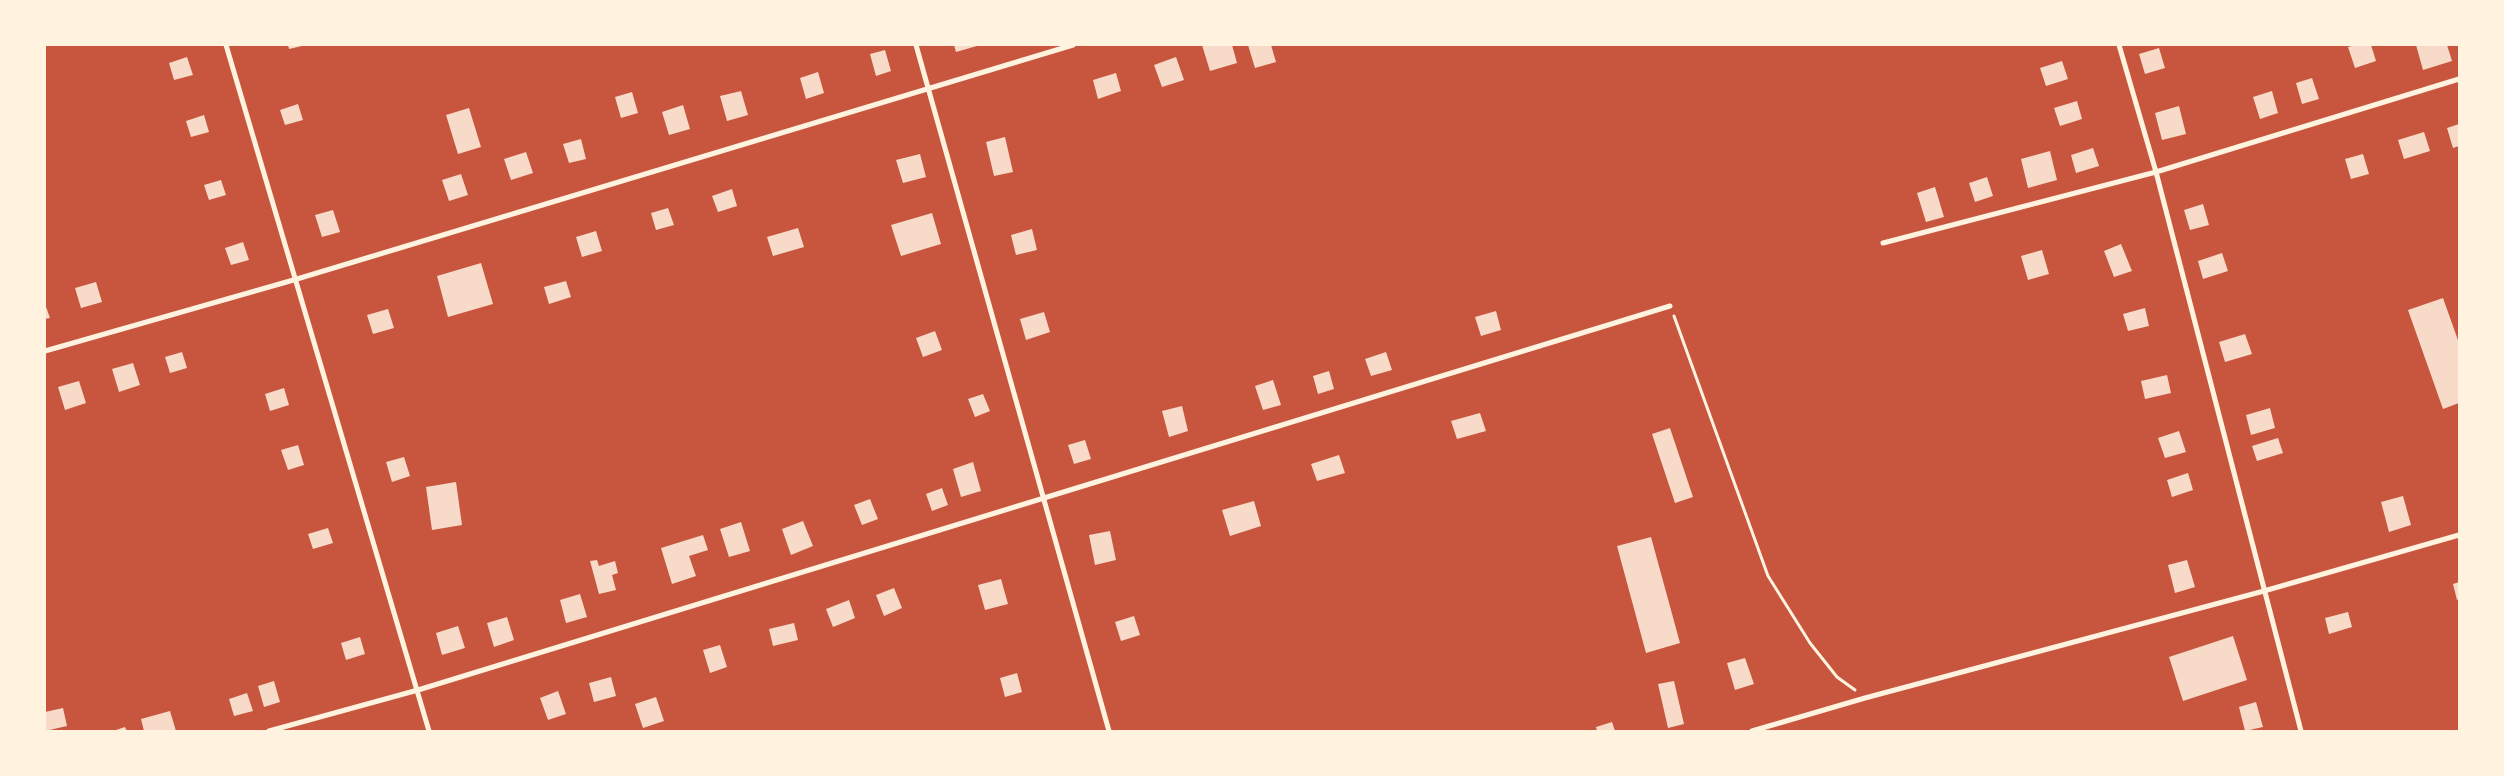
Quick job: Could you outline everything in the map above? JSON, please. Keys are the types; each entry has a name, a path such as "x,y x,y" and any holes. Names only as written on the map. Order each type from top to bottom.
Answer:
{"street":[{"path":"226,45 297,279 429,731"},
{"path":"916,45 1042,499 1109,731"},
{"path":"45,351 297,279 1073,45"},
{"path":"2119,45 2156,172 2301,731"},
{"path":"1883,243 2156,172 2459,79"},
{"path":"269,731 418,690 1670,306"},
{"path":"1752,731 1865,698 2264,591 2459,535"}],"path":[{"path":"1670,306 1768,576 1810,643 1837,677 1865,698"}],"building":[{"path":"288,45 302,45 302,46 289,49"},
{"path":"954,45 977,45 977,46 956,52"},
{"path":"1202,45 1232,45 1237,63 1210,71"},
{"path":"1248,45 1271,45 1276,62 1255,68"},
{"path":"2371,45 2376,61 2355,68 2348,47"},
{"path":"2416,45 2447,45 2452,61 2423,70"},
{"path":"2159,48 2165,68 2145,74 2139,54"},
{"path":"885,50 891,71 876,76 870,54"},
{"path":"187,57 193,75 174,80 169,63"},
{"path":"1176,57 1184,80 1162,87 1154,65"},
{"path":"2062,61 2068,79 2046,86 2040,68"},
{"path":"818,72 824,93 806,99 800,78"},
{"path":"1116,73 1121,91 1098,99 1093,80"},
{"path":"2312,78 2319,99 2302,104 2296,83"},
{"path":"741,91 748,115 727,121 720,96"},
{"path":"2272,91 2278,113 2260,119 2253,97"},
{"path":"632,92 638,113 621,118 615,97"},
{"path":"2077,101 2082,119 2060,126 2054,108"},
{"path":"298,104 303,120 285,125 280,110"},
{"path":"683,105 690,129 669,135 662,112"},
{"path":"2179,106 2186,134 2162,140 2155,113"},
{"path":"469,108 481,147 458,154 446,115"},
{"path":"204,115 209,132 191,137 186,121"},
{"path":"2459,124 2459,146 2453,148 2447,128"},
{"path":"2424,132 2430,151 2404,159 2398,140"},
{"path":"1005,137 1013,172 994,176 986,142"},
{"path":"581,139 586,159 569,163 563,144"},
{"path":"2093,148 2099,166 2076,173 2071,155"},
{"path":"2050,151 2057,180 2028,188 2021,159"},
{"path":"526,152 533,173 511,180 504,159"},
{"path":"920,154 926,177 903,183 896,160"},
{"path":"2363,154 2369,174 2351,179 2345,159"},
{"path":"461,174 468,195 449,201 442,180"},
{"path":"1987,177 1993,196 1975,202 1969,183"},
{"path":"221,180 226,195 209,200 204,185"},
{"path":"1935,187 1944,217 1926,222 1917,193"},
{"path":"732,189 737,206 718,212 712,196"},
{"path":"2203,204 2209,225 2190,230 2184,210"},
{"path":"668,208 674,225 656,230 651,213"},
{"path":"333,210 340,232 322,237 315,215"},
{"path":"932,213 941,244 901,256 891,225"},
{"path":"798,228 804,247 773,256 767,237"},
{"path":"1032,229 1037,250 1016,255 1011,235"},
{"path":"596,231 602,251 582,257 576,237"},
{"path":"243,242 249,260 231,265 225,248"},
{"path":"2121,244 2132,271 2114,277 2104,251"},
{"path":"2042,250 2049,274 2028,280 2021,256"},
{"path":"2222,253 2228,271 2203,279 2198,261"},
{"path":"481,263 493,304 448,317 437,276"},
{"path":"566,281 571,297 549,304 544,287"},
{"path":"96,282 102,302 81,308 75,288"},
{"path":"2443,298 2459,343 2459,403 2443,409 2408,310"},
{"path":"45,304 50,318 45,319"},
{"path":"2145,308 2149,326 2128,331 2123,314"},
{"path":"388,309 394,328 373,334 367,315"},
{"path":"1496,311 1501,330 1481,336 1475,317"},
{"path":"1044,312 1050,332 1026,340 1020,319"},
{"path":"935,331 942,350 923,357 916,338"},
{"path":"2245,334 2252,354 2225,362 2219,342"},
{"path":"182,352 187,368 170,373 165,357"},
{"path":"1386,352 1392,370 1371,376 1365,359"},
{"path":"133,363 140,385 119,392 112,369"},
{"path":"1329,371 1334,389 1318,394 1313,376"},
{"path":"2167,375 2171,393 2145,399 2141,381"},
{"path":"1273,380 1281,405 1263,410 1255,386"},
{"path":"79,381 86,403 65,410 58,387"},
{"path":"284,388 289,405 270,411 265,394"},
{"path":"983,394 990,411 975,417 968,399"},
{"path":"1182,406 1188,431 1169,437 1162,411"},
{"path":"2270,408 2275,428 2251,435 2246,415"},
{"path":"1480,413 1486,431 1457,439 1451,421"},
{"path":"1670,428 1693,497 1675,503 1652,434"},
{"path":"2179,431 2186,452 2165,458 2158,438"},
{"path":"2278,438 2283,453 2257,461 2252,446"},
{"path":"1085,440 1091,459 1074,464 1068,445"},
{"path":"298,445 304,465 288,470 281,450"},
{"path":"1339,455 1345,473 1317,481 1311,464"},
{"path":"404,457 410,476 392,482 386,462"},
{"path":"973,462 981,491 961,497 953,469"},
{"path":"2188,473 2193,490 2172,497 2167,480"},
{"path":"456,482 462,525 432,530 426,487"},
{"path":"942,488 948,505 932,511 926,494"},
{"path":"2403,496 2411,525 2389,532 2381,502"},
{"path":"870,499 878,519 862,525 854,505"},
{"path":"1254,501 1261,526 1230,536 1222,510"},
{"path":"803,521 813,546 791,555 782,529"},
{"path":"741,522 750,551 729,557 720,529"},
{"path":"328,528 333,543 313,549 308,534"},
{"path":"1110,531 1116,560 1095,565 1089,535"},
{"path":"703,535 708,550 689,556 696,576 672,584 661,548"},
{"path":"1651,537 1680,643 1646,653 1617,546"},
{"path":"597,560 599,566 615,561 618,573 612,575 616,590 599,594 590,561"},
{"path":"2187,560 2195,587 2175,593 2168,565"},
{"path":"1001,579 1008,604 985,610 978,585"},
{"path":"2459,582 2459,599 2457,600 2453,584"},
{"path":"894,588 902,608 884,616 876,595"},
{"path":"580,594 587,617 566,623 560,600"},
{"path":"849,600 855,618 833,627 826,609"},
{"path":"2348,612 2352,627 2329,634 2325,618"},
{"path":"1134,616 1140,635 1121,641 1115,622"},
{"path":"507,617 514,640 494,647 487,623"},
{"path":"794,623 798,640 773,646 769,629"},
{"path":"458,626 465,648 442,655 436,633"},
{"path":"2233,636 2247,680 2183,701 2169,657"},
{"path":"360,637 365,654 346,660 341,643"},
{"path":"720,645 727,667 710,673 703,650"},
{"path":"1745,658 1754,684 1735,690 1727,663"},
{"path":"1017,673 1022,692 1005,697 1000,678"},
{"path":"611,677 616,696 594,702 589,683"},
{"path":"274,681 280,702 264,707 258,686"},
{"path":"1674,681 1684,724 1668,728 1658,684"},
{"path":"558,691 566,714 548,720 540,698"},
{"path":"247,693 253,711 234,716 229,699"},
{"path":"656,697 664,721 643,728 635,704"},
{"path":"2256,702 2263,727 2245,731 2239,707"},
{"path":"63,708 67,726 45,731 45,712"},
{"path":"170,711 176,731 144,731 141,719"},
{"path":"1612,722 1615,731 1597,731 1596,727"},
{"path":"125,727 127,731 113,731"}]}
